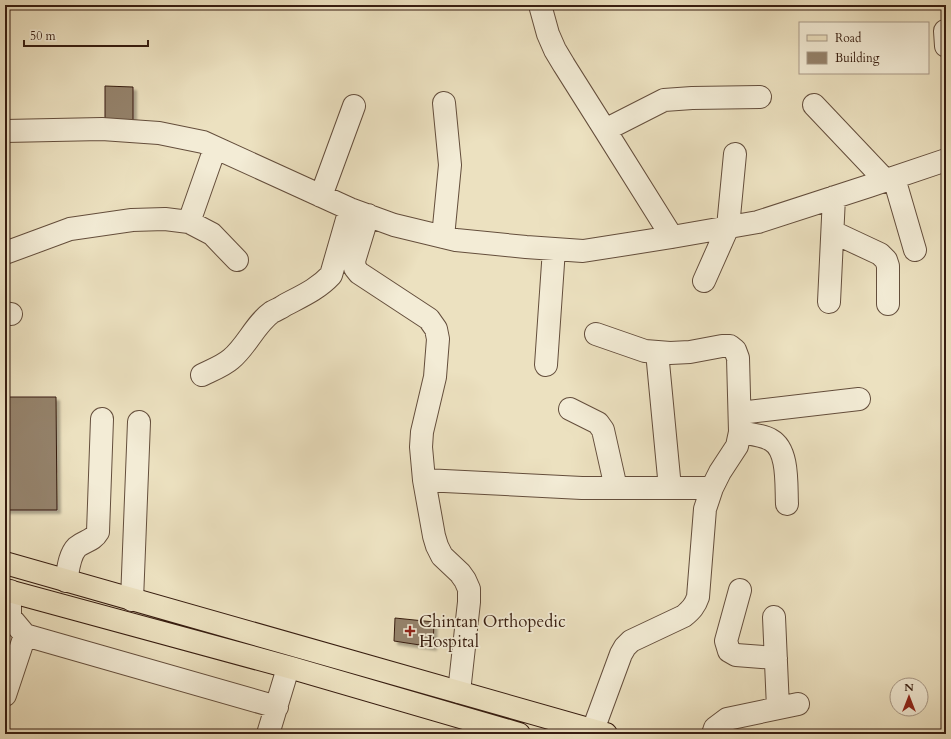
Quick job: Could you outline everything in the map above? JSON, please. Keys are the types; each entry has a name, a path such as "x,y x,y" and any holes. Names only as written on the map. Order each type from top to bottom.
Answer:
{"main road":[{"path":"5,563 599,732"},
{"path":"7,590 288,668 478,728 519,734"}],"street":[{"path":"540,5 548,34 564,66 606,130 672,237"},
{"path":"606,130 664,100 760,97"},
{"path":"443,237 450,165 444,103"},
{"path":"814,105 890,179 915,250"},
{"path":"321,196 354,106"},
{"path":"5,131 102,129 159,132 203,142 321,196 394,225 456,240 582,251 758,222 946,160"},
{"path":"189,222 215,148"},
{"path":"704,281 728,227 735,154"},
{"path":"829,302 834,197"},
{"path":"202,375 231,359 257,327 272,312 314,290 324,283 331,275 359,212"},
{"path":"359,212 354,261 355,268 359,273 429,319 436,329 438,339 435,377 422,432 421,447 424,480 437,546 442,556 460,573 469,590 470,602 459,692"},
{"path":"5,253 70,229 132,220 165,219 189,222 212,234 237,260"},
{"path":"833,232 880,254 886,260 888,266 888,304"},
{"path":"546,365 554,249"},
{"path":"596,334 645,351 670,353 690,352 730,346 735,350 738,358 740,422 737,446 720,472 712,488 705,509 698,597 696,604 684,616 631,641 625,647 621,654 599,732"},
{"path":"657,352 670,488"},
{"path":"740,422 859,399"},
{"path":"570,409 598,423 603,430 616,488"},
{"path":"66,581 72,554 78,546 88,541 98,532 102,419"},
{"path":"132,600 139,422"},
{"path":"740,422 776,443 783,458 787,504"},
{"path":"424,480 582,488 712,488"},
{"path":"7,590 10,617 25,635 277,707"},
{"path":"740,590 726,641 729,651 736,655 776,658"},
{"path":"713,734 716,728 727,720 788,706 776,658 774,617"},
{"path":"5,696 25,635"},
{"path":"268,734 288,668"}],"building":[{"path":"105,86 133,87 133,120 105,120"},
{"path":"5,397 56,397 57,510 5,510"},
{"path":"395,618 434,622 433,647 394,641"}],"place":[{"name":"Chintan Orthopedic Hospital","path":"410,631"}]}
